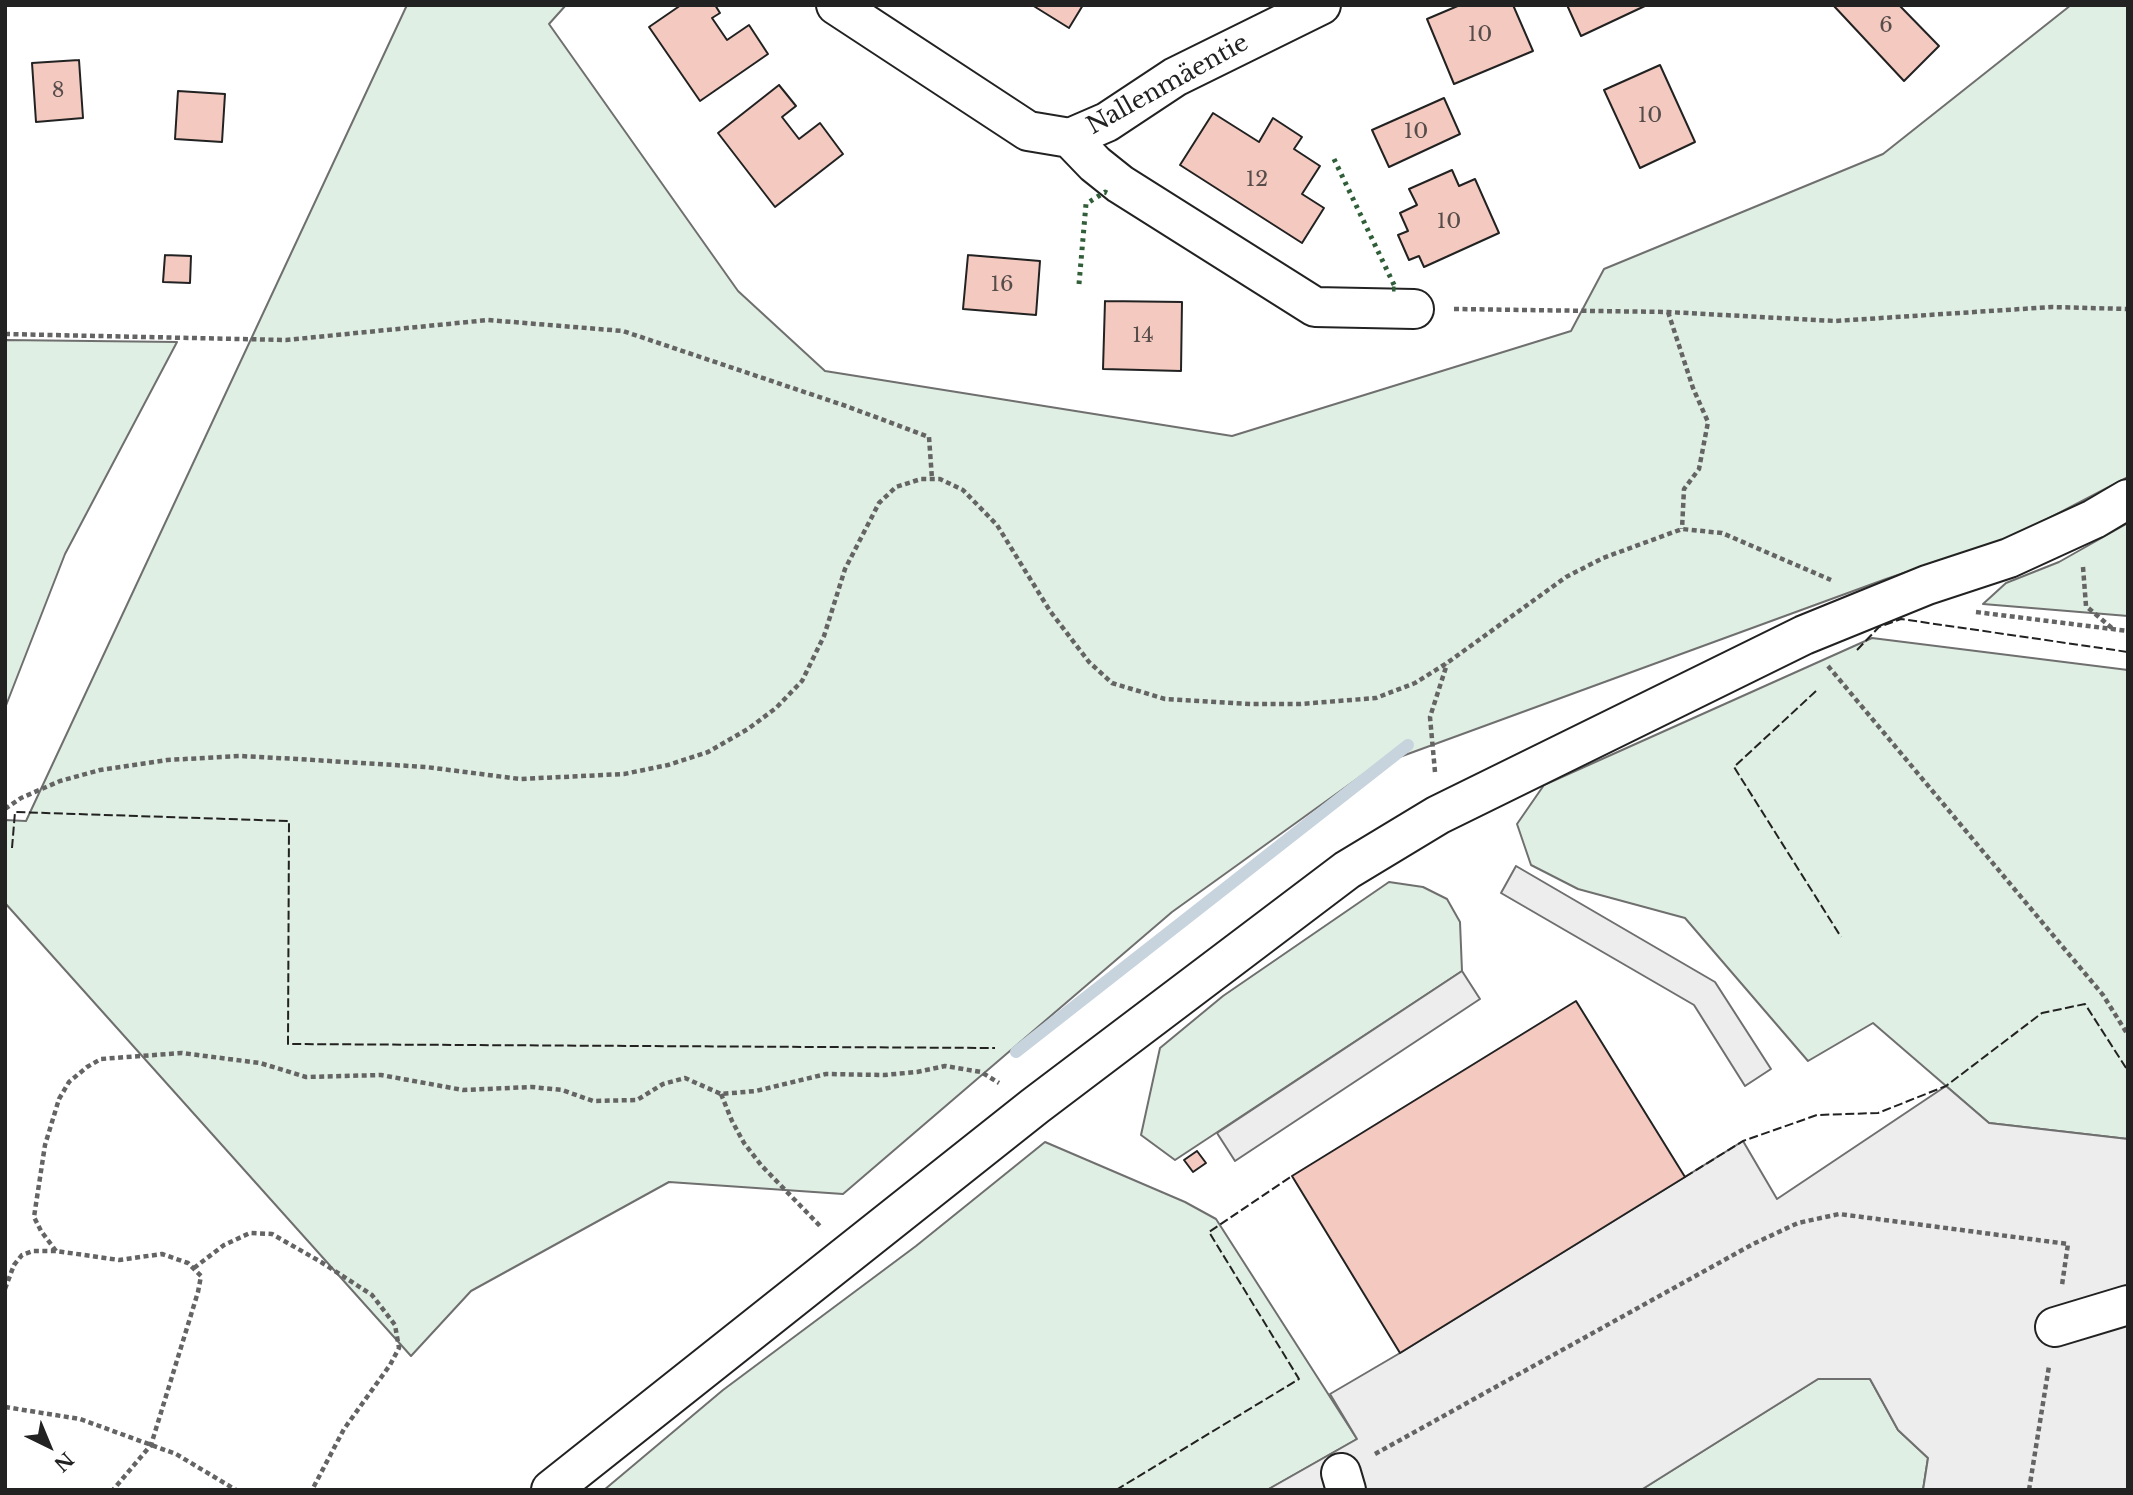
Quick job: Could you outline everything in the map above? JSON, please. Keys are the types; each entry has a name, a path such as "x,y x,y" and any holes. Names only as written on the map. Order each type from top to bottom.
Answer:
{"street":[{"name":"Nallenmäentie","path":"836,5 1028,131 1070,138 1107,122 1175,76 1321,5"},
{"path":"1070,138 1095,164 1120,184 1315,307 1415,309"},
{"path":"551,1490 1035,1106 1347,870 1438,815 1804,635 1927,585 2009,558 2094,519 2128,499"},
{"path":"2055,1327 2128,1305"}],"path":[{"path":"1415,309 1668,312 1835,321 2052,307 2128,309"},
{"path":"1668,312 1693,388 1708,422 1699,469 1684,489 1682,529"},
{"path":"5,334 286,340 488,320 623,331 846,406 929,437 932,479"},
{"path":"5,809 21,798 60,781 100,770 167,760 240,756 297,758 426,767 520,779 624,774 668,765 708,752 748,729 776,708 802,681 824,636 845,569 879,503 897,487 921,479 940,479 962,490 997,524 1050,611 1089,662 1112,683 1165,699 1300,704 1376,698 1415,682 1447,663 1566,577 1603,558 1682,529 1722,533 1817,575 1892,600"},
{"path":"2094,519 2082,556 2086,606 2113,629"},
{"path":"1973,612 2128,631"},
{"path":"1804,635 2103,995 2128,1035"},
{"path":"1438,815 1430,717 1447,663"},
{"path":"57,1251 34,1217 45,1145 58,1099 69,1082 101,1059 182,1053 260,1063 306,1076 381,1075 463,1090 532,1087 562,1090 593,1101 637,1100 663,1084 685,1079 721,1094 756,1091 826,1074 917,1072 945,1066 981,1072 1035,1106"},
{"path":"721,1094 732,1121 761,1165 849,1255"},
{"path":"1344,1482 1753,1244 1798,1223 1839,1214 2068,1244 2029,1490"},
{"path":"194,1268 224,1245 250,1233 272,1234 372,1295 396,1325 399,1348 390,1365 344,1429 312,1490"},
{"path":"5,1289 14,1265 22,1255 33,1251 57,1251 119,1260 162,1254 188,1263 201,1276 151,1445 113,1490"},
{"path":"5,1407 80,1419 176,1454 236,1490"}],"green space":[{"path":"407,5 566,5 549,24 738,291 825,371 1232,436 1571,331 1604,269 1883,154 2071,5 2128,5 2128,477 2015,536 1886,579 1375,766 1172,912 843,1194 669,1182 471,1291 411,1356 5,903 5,820 26,821"},
{"path":"5,340 177,342 65,554 5,708"},
{"path":"2128,523 2128,616 1983,604 2006,583 2059,562"},
{"path":"1872,638 2128,670 2128,1139 1989,1123 1873,1023 1808,1061 1685,918 1578,889 1531,865 1517,824 1544,785"},
{"path":"1389,882 1423,887 1447,899 1460,922 1462,971 1175,1160 1141,1135 1160,1048 1223,996"},
{"path":"1045,1142 1185,1202 1216,1219 1357,1439 1267,1490 604,1490 723,1390 916,1246"},
{"path":"1818,1379 1870,1379 1898,1430 1928,1458 1923,1490 1641,1490"}],"shaded area":[{"path":"1516,866 1715,982 1771,1069 1745,1086 1694,1005 1501,893"},
{"path":"1462,971 1480,999 1235,1161 1217,1133"},
{"path":"1946,1086 1989,1123 2128,1139 2128,1490 1923,1490 1928,1458 1898,1430 1870,1379 1818,1379 1641,1490 1267,1490 1357,1439 1330,1394 1743,1141 1777,1199"}],"building":[{"path":"681,5 715,5 720,13 712,18 727,40 749,25 768,54 700,101 649,27"},
{"path":"1032,5 1083,5 1069,28"},
{"path":"1460,5 1513,5 1533,51 1454,84 1427,19"},
{"path":"1567,5 1647,5 1581,36"},
{"path":"1833,5 1899,5 1939,46 1904,81"},
{"path":"79,60 83,118 36,122 32,63"},
{"path":"1660,65 1695,142 1640,168 1604,90"},
{"path":"779,85 796,106 782,117 799,139 820,123 843,154 775,207 718,133"},
{"path":"178,91 225,94 222,142 175,139"},
{"path":"1444,98 1460,134 1389,167 1372,130"},
{"path":"1213,113 1259,142 1273,118 1302,137 1294,149 1320,166 1302,194 1324,208 1302,243 1180,165"},
{"path":"1452,170 1459,186 1475,179 1499,233 1424,267 1419,256 1409,260 1398,235 1408,231 1400,213 1417,205 1409,189"},
{"path":"165,255 191,256 190,283 163,282"},
{"path":"968,255 1040,261 1036,315 963,309"},
{"path":"1105,301 1182,302 1181,371 1103,369"},
{"path":"1576,1001 1685,1177 1400,1353 1292,1176"},
{"path":"1197,1151 1206,1163 1193,1172 1184,1160"}],"waterway":[{"path":"1016,1052 1408,745"}],"hedge":[{"path":"1334,159 1396,289 1392,289"},
{"path":"1079,284 1086,204 1107,193"}],"fence":[{"path":"1857,650 1879,627 1901,619 2128,652"},
{"path":"1816,691 1734,767 1841,937"},
{"path":"12,848 15,812 289,821 288,1044 995,1048"},
{"path":"1685,1177 1743,1141 1817,1115 1878,1113 1946,1086 2042,1013 2085,1004 2128,1071"},
{"path":"1116,1490 1299,1379 1209,1232 1292,1176"}]}
